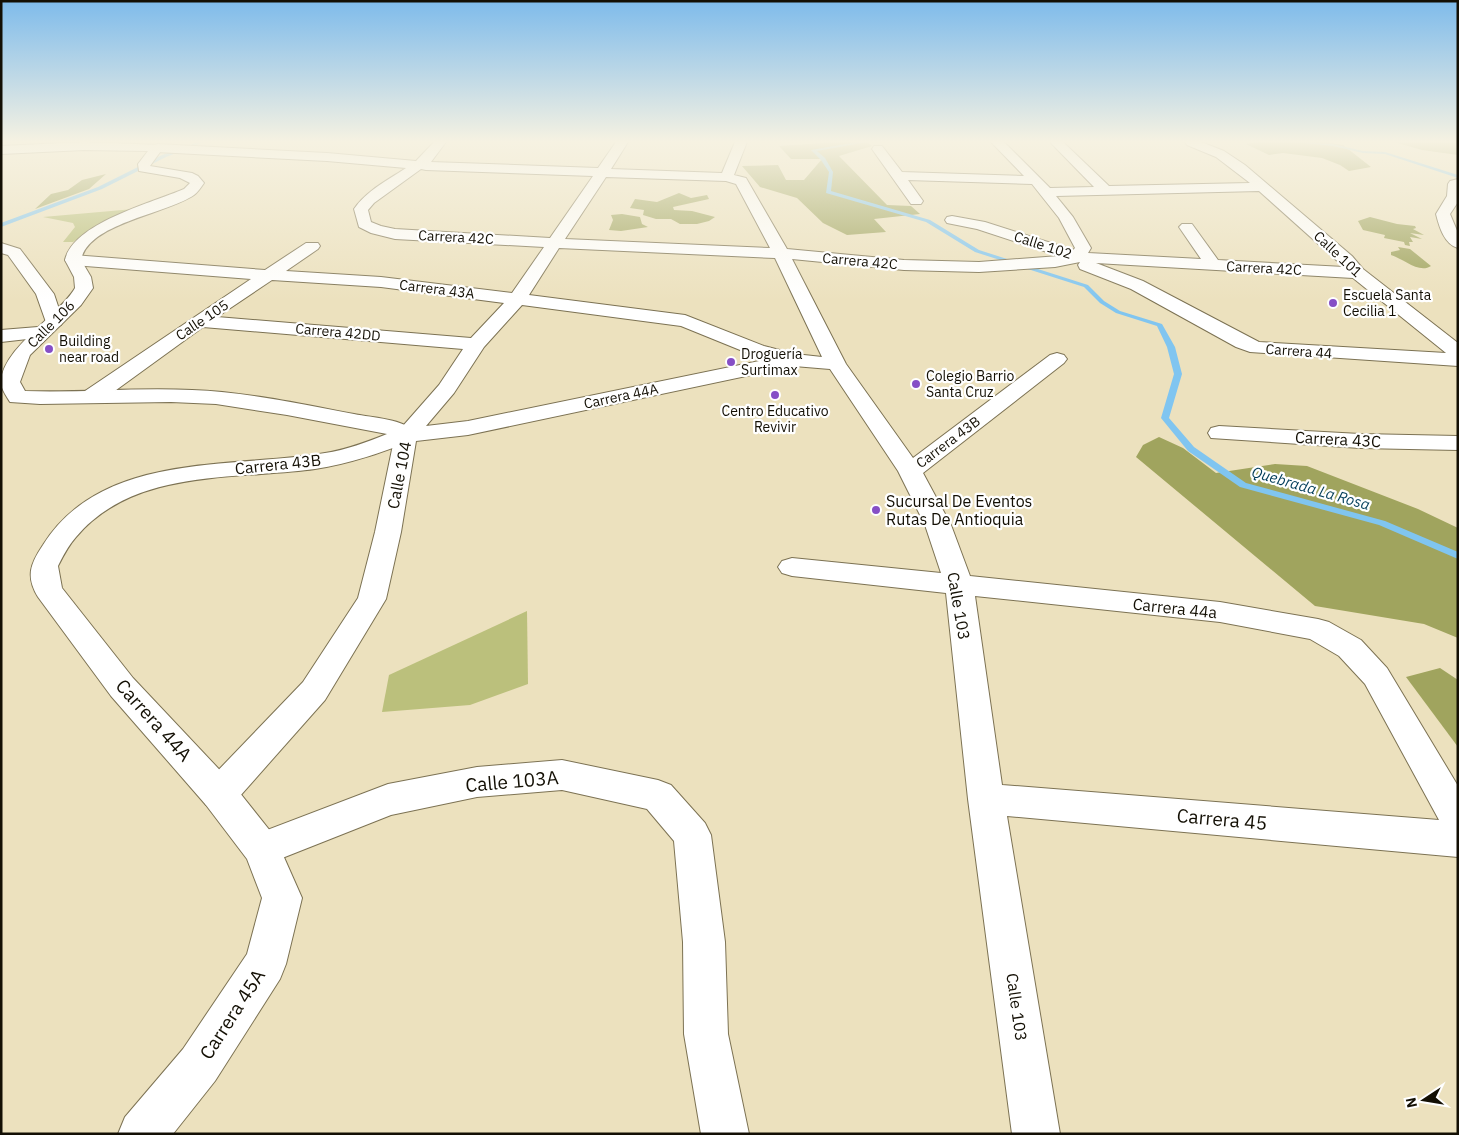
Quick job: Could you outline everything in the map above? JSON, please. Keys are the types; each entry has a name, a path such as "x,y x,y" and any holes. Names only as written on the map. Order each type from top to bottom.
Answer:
{"street":[{"path":"73,260 74,252 81,243 104,228 182,195"},
{"name":"Carrera 42C","path":"375,195 368,200 361,209 364,224 376,230 395,234 650,249 781,253 904,265 979,267 1068,259 1212,264 1357,273"},
{"name":"Calle 104","path":"219,794 314,691 372,599 388,532 406,435 447,389 476,344 517,299 587,195"},
{"name":"Calle 103","path":"749,195 781,253 836,364 910,470 938,525 959,585 986,799 1036,1134"},
{"path":"911,195 916,201"},
{"name":"Calle 102","path":"952,220 980,225 1068,259 1083,248 1066,216 1048,195"},
{"name":"Calle 101","path":"1271,195 1346,259 1357,273 1458,353"},
{"path":"1454,195 1443,214 1448,231 1458,243"},
{"path":"1187,227 1212,264"},
{"name":"Calle 105","path":"93,396 199,321 312,246"},
{"path":"1,248 14,252 45,294 54,321"},
{"name":"Carrera 44","path":"1068,259 1137,285 1257,348 1458,360"},
{"name":"Carrera 43A","path":"73,260 381,282 685,320 756,350 794,360"},
{"name":"Calle 106","path":"73,260 85,282 84,291 54,321 38,333 20,355 10,382 18,397 43,399 93,396"},
{"name":"Carrera 42DD","path":"199,321 476,344"},
{"path":"1,336 38,333"},
{"name":"Carrera 43B","path":"910,470 1057,359"},
{"name":"Carrera 44A","path":"406,435 468,428 794,360 836,364"},
{"path":"93,396 194,396 300,410 394,429 406,435"},
{"name":"Carrera 43C","path":"1219,432 1360,441 1458,443"},
{"name":"Carrera 43B","path":"48,590 44,566 68,528 102,501 148,481 185,473 316,462 355,454 406,435"},
{"name":"Carrera 44a","path":"792,567 1220,612 1318,630 1350,648 1376,676 1458,820"},
{"name":"Carrera 44A","path":"48,590 122,687 219,794 262,849"},
{"name":"Calle 103A","path":"262,849 388,800 477,782 562,775 658,796 692,835 704,942 706,1034 725,1134"},
{"name":"Carrera 45","path":"986,799 1458,840"},
{"name":"Carrera 45A","path":"142,1134 199,1065 265,964 282,898 262,849"}],"green space":[{"path":"50,195 73,195 35,209"},
{"path":"674,195 684,195 691,198 707,195 709,199 673,207 674,210 692,211 715,217 709,221 697,224 680,224 671,219 656,219 643,215 644,210 630,208 635,199 657,202"},
{"path":"787,195 877,195 887,205 911,206 920,214 874,219 886,232 847,235 823,223 797,198"},
{"path":"145,208 94,228 73,242 63,242 75,227 73,223 43,217"},
{"path":"622,214 640,217 642,224 648,227 621,231 609,230 613,220 611,215"},
{"path":"1370,217 1397,224 1415,226 1416,228 1413,229 1424,235 1410,233 1422,239 1410,237 1413,242 1409,242 1410,246 1405,245 1404,242 1384,238 1385,235 1363,230 1358,221"},
{"path":"1398,247 1410,249 1431,266 1426,268 1416,267 1391,255 1391,252 1400,250"},
{"path":"1159,437 1183,448 1216,473 1275,464 1307,466 1418,509 1458,528 1458,638 1424,624 1315,606 1136,457 1143,445"},
{"path":"527,611 528,684 470,705 382,712 389,675"},
{"path":"1440,668 1458,680 1458,747 1406,677"}],"waterway":[{"path":"1,225 81,195"},
{"name":"Quebrada La Rosa","path":"838,195 928,221 977,251 1086,286 1102,302 1118,312 1160,325 1171,347 1178,374 1165,418 1191,449 1243,485 1382,523 1458,556"}],"place":[{"name":"Escuela Santa Cecilia 1","path":"1333,303"},
{"name":"Building near road","path":"49,349"},
{"name":"Droguería Surtimax","path":"731,362"},
{"name":"Colegio Barrio Santa Cruz","path":"916,384"},
{"name":"Centro Educativo Revivir","path":"775,395"},
{"name":"Sucursal De Eventos Rutas De Antioquia","path":"876,510"}]}
